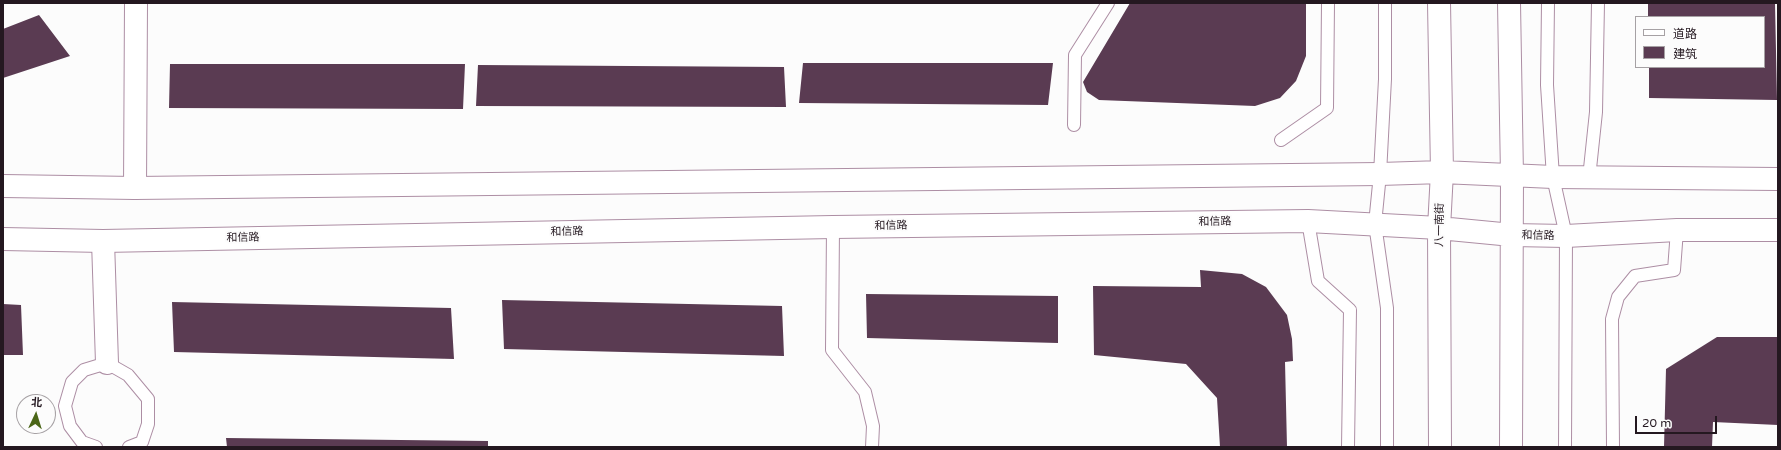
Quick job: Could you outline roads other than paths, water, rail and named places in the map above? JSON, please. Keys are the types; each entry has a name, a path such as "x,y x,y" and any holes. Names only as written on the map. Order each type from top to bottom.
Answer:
{"street":[{"path":"135,188 136,3"},
{"name":"八一南街","path":"1439,3 1442,172 1439,228 1440,447"},
{"path":"1509,3 1512,176 1511,447"},
{"path":"3,186 135,188 1380,174 1442,172 1553,178 1778,180"},
{"name":"和信路","path":"3,239 103,241 833,227 1308,221 1439,228 1512,236 1566,236 1677,230 1778,230"},
{"path":"103,241 107,363"}],"lane":[{"path":"1074,125 1075,54 1108,3"},
{"path":"1281,140 1327,108 1328,3"},
{"path":"1385,3 1385,79 1380,174 1375,224 1387,308 1387,447"},
{"path":"1548,3 1547,85 1553,178 1566,236 1565,447"},
{"path":"1589,178 1596,112 1598,3"},
{"path":"1308,221 1318,281 1350,310 1348,447"},
{"path":"833,227 832,350 865,392 873,426 872,447"},
{"path":"1613,447 1612,319 1618,297 1635,276 1674,270 1677,230"},
{"path":"96,447 82,442 70,426 66,406 72,382 84,370 107,363 128,375 148,399 148,424 142,442 129,447"}]}
